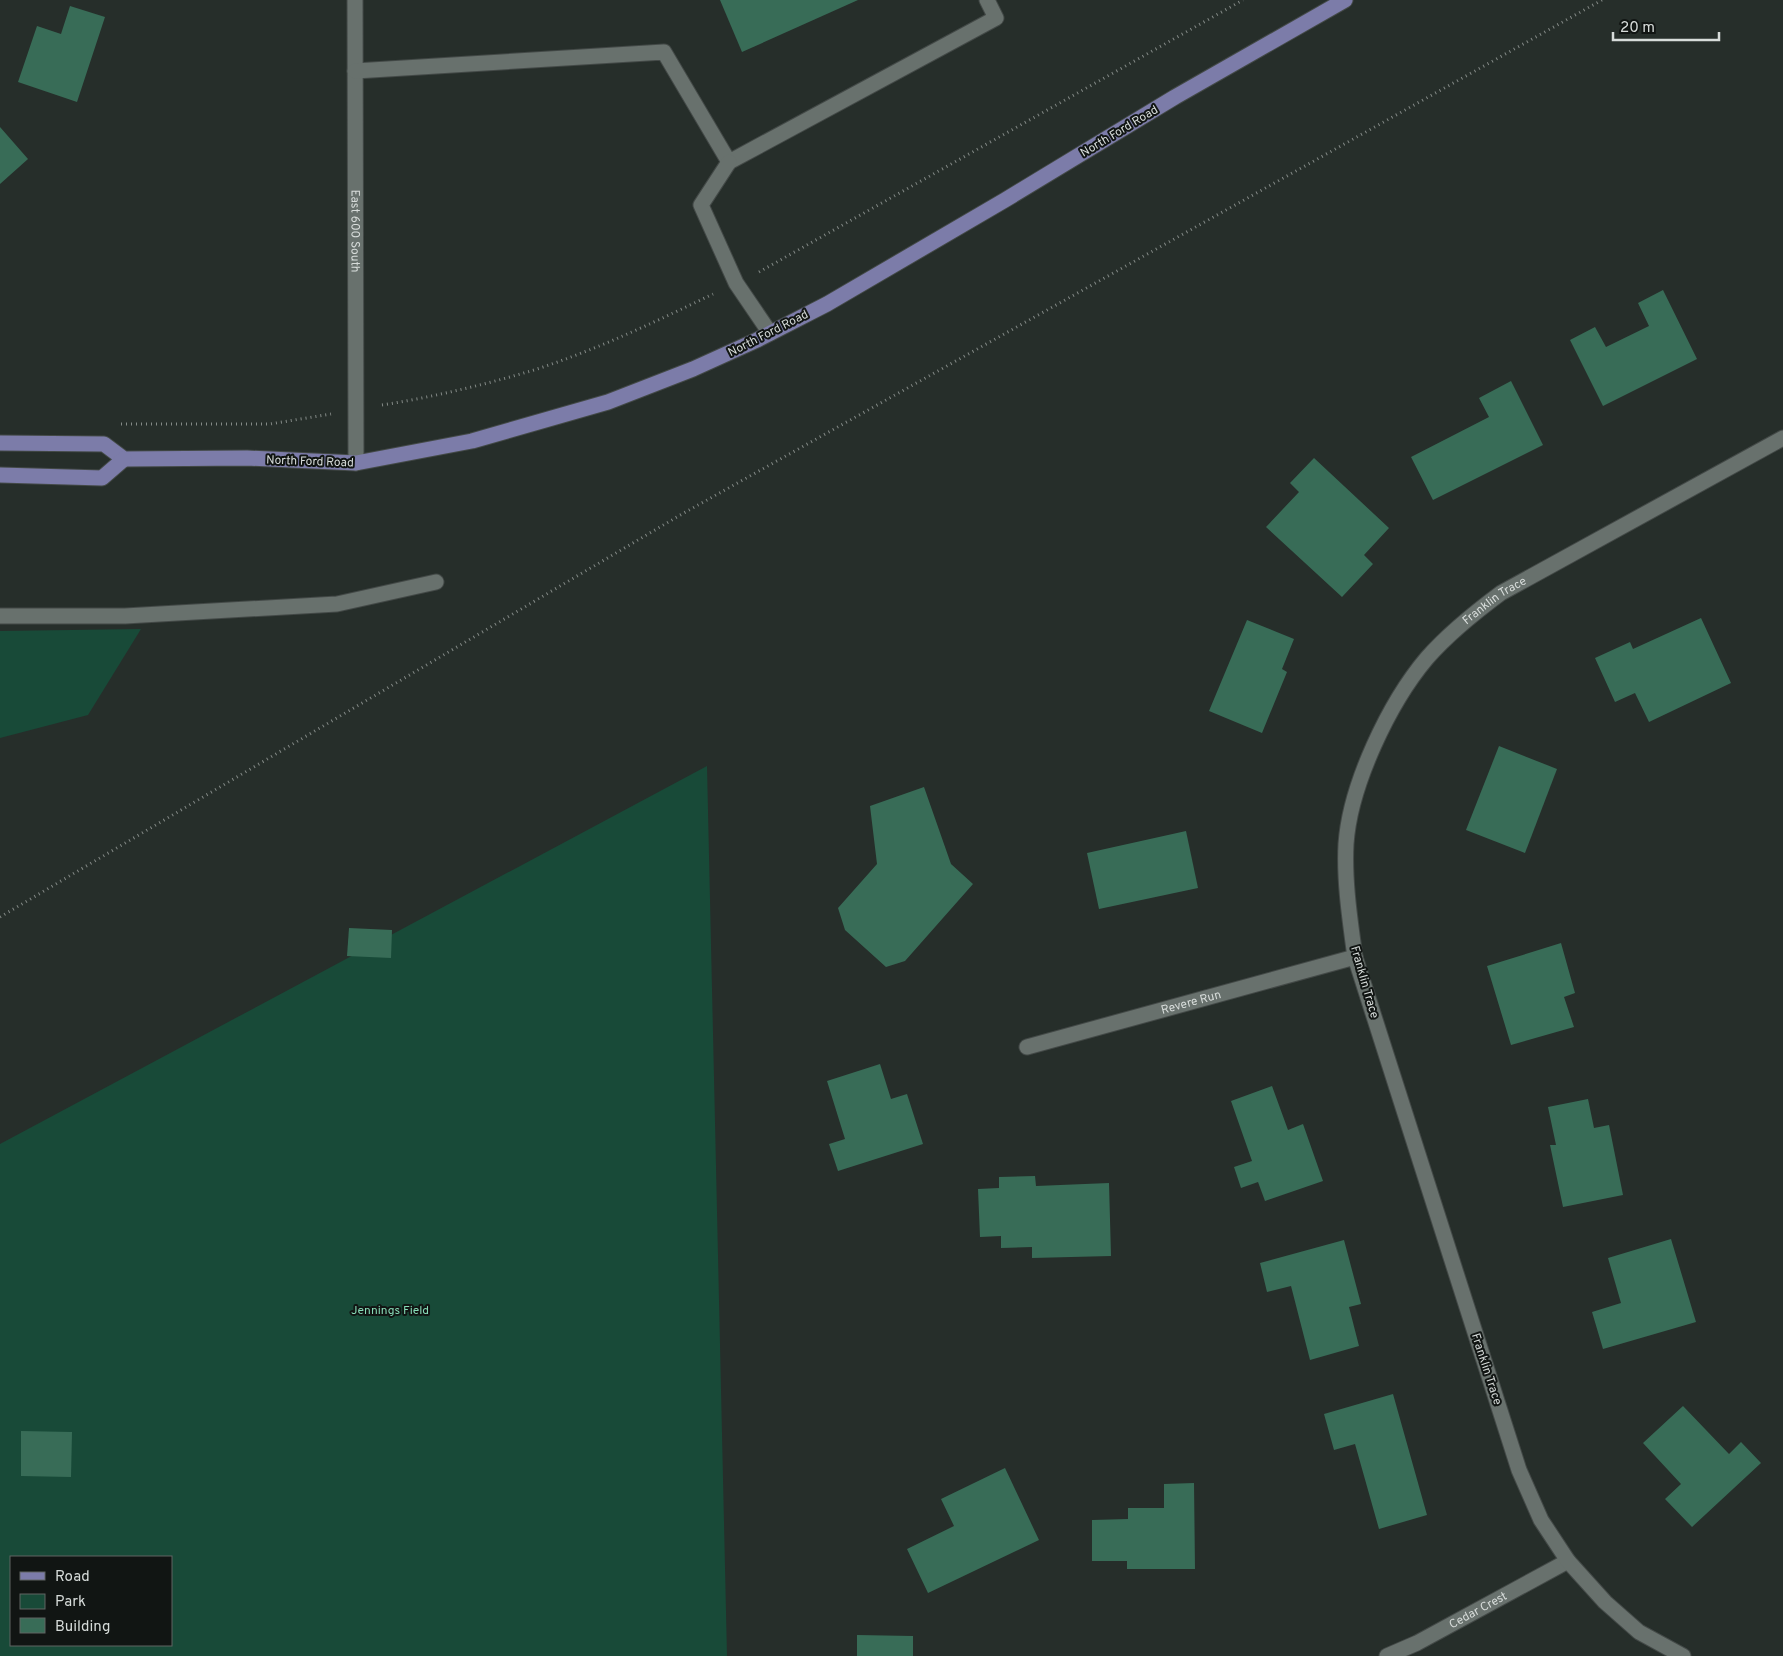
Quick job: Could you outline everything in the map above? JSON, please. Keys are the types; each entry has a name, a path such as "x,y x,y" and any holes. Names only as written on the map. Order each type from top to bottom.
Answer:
{"main road":[{"name":"North Ford Road","path":"124,459 247,458 356,463 472,441 608,402 693,369 827,304 1005,200 1175,97 1345,0"},
{"path":"0,443 104,444 124,459 102,478 0,475"}],"street":[{"name":"East 600 South","path":"355,0 356,463"},
{"path":"770,333 736,284 702,205 729,162 996,18 987,0"},
{"path":"355,71 664,52 729,162"},
{"name":"Franklin Trace","path":"1683,1656 1639,1632 1605,1602 1568,1560 1541,1520 1519,1470 1355,957 1347,895 1346,843 1363,771 1401,694 1427,659 1465,621 1501,593 1783,438"},
{"path":"0,616 125,616 337,604 436,582"},
{"name":"Revere Run","path":"1027,1047 1355,957"},
{"name":"Cedar Crest","path":"1386,1656 1417,1642 1568,1560"}],"path":[{"path":"438,396 534,370 619,338 736,284 1243,0"},
{"path":"0,917 682,514 1602,0"},
{"path":"120,424 270,424"}],"green space":[{"path":"141,629 88,715 0,738 0,631"},
{"name":"Jennings Field","path":"707,766 727,1656 0,1656 0,1144"}],"building":[{"path":"720,0 858,0 742,52"},
{"path":"70,6 105,17 77,102 18,82 37,26 61,34"},
{"path":"0,127 28,159 0,184"},
{"path":"1663,290 1697,359 1603,406 1570,340 1595,327 1606,347 1649,326 1638,303"},
{"path":"1511,381 1543,445 1433,500 1411,457 1489,417 1479,398"},
{"path":"1314,458 1389,528 1364,555 1373,564 1342,597 1266,527 1299,492 1290,483"},
{"path":"1701,618 1731,683 1649,722 1635,693 1615,702 1595,658 1630,642 1633,649"},
{"path":"1247,620 1294,639 1282,669 1287,672 1262,733 1209,711"},
{"path":"1499,746 1557,769 1525,853 1466,830"},
{"path":"924,787 951,864 973,884 905,961 886,967 845,930 838,908 877,864 870,806"},
{"path":"1186,831 1198,888 1099,909 1087,853"},
{"path":"349,928 392,930 391,958 347,956"},
{"path":"1561,943 1575,993 1564,997 1574,1027 1511,1045 1487,966"},
{"path":"880,1064 891,1099 907,1094 923,1144 838,1171 829,1144 845,1139 827,1081"},
{"path":"1272,1086 1288,1130 1303,1124 1323,1181 1265,1201 1258,1182 1241,1188 1234,1167 1252,1161 1231,1101"},
{"path":"1588,1099 1594,1128 1609,1125 1623,1195 1563,1207 1550,1145 1556,1145 1548,1107"},
{"path":"1035,1176 1036,1186 1109,1183 1111,1256 1032,1258 1032,1247 1001,1248 1001,1236 980,1237 978,1189 999,1188 999,1177"},
{"path":"1671,1239 1696,1322 1603,1349 1592,1312 1621,1303 1608,1258"},
{"path":"1344,1240 1361,1304 1349,1307 1359,1346 1310,1360 1291,1286 1267,1292 1260,1263"},
{"path":"1393,1394 1427,1515 1379,1529 1355,1444 1334,1450 1324,1414"},
{"path":"1683,1406 1729,1454 1741,1442 1761,1463 1692,1527 1665,1499 1681,1484 1643,1443"},
{"path":"21,1431 72,1432 71,1477 21,1476"},
{"path":"1005,1468 1039,1540 928,1593 907,1549 954,1526 941,1499"},
{"path":"1194,1483 1195,1569 1127,1569 1127,1561 1092,1561 1092,1520 1128,1519 1128,1508 1164,1508 1164,1484"},
{"path":"857,1635 913,1636 913,1656 857,1656"}]}
